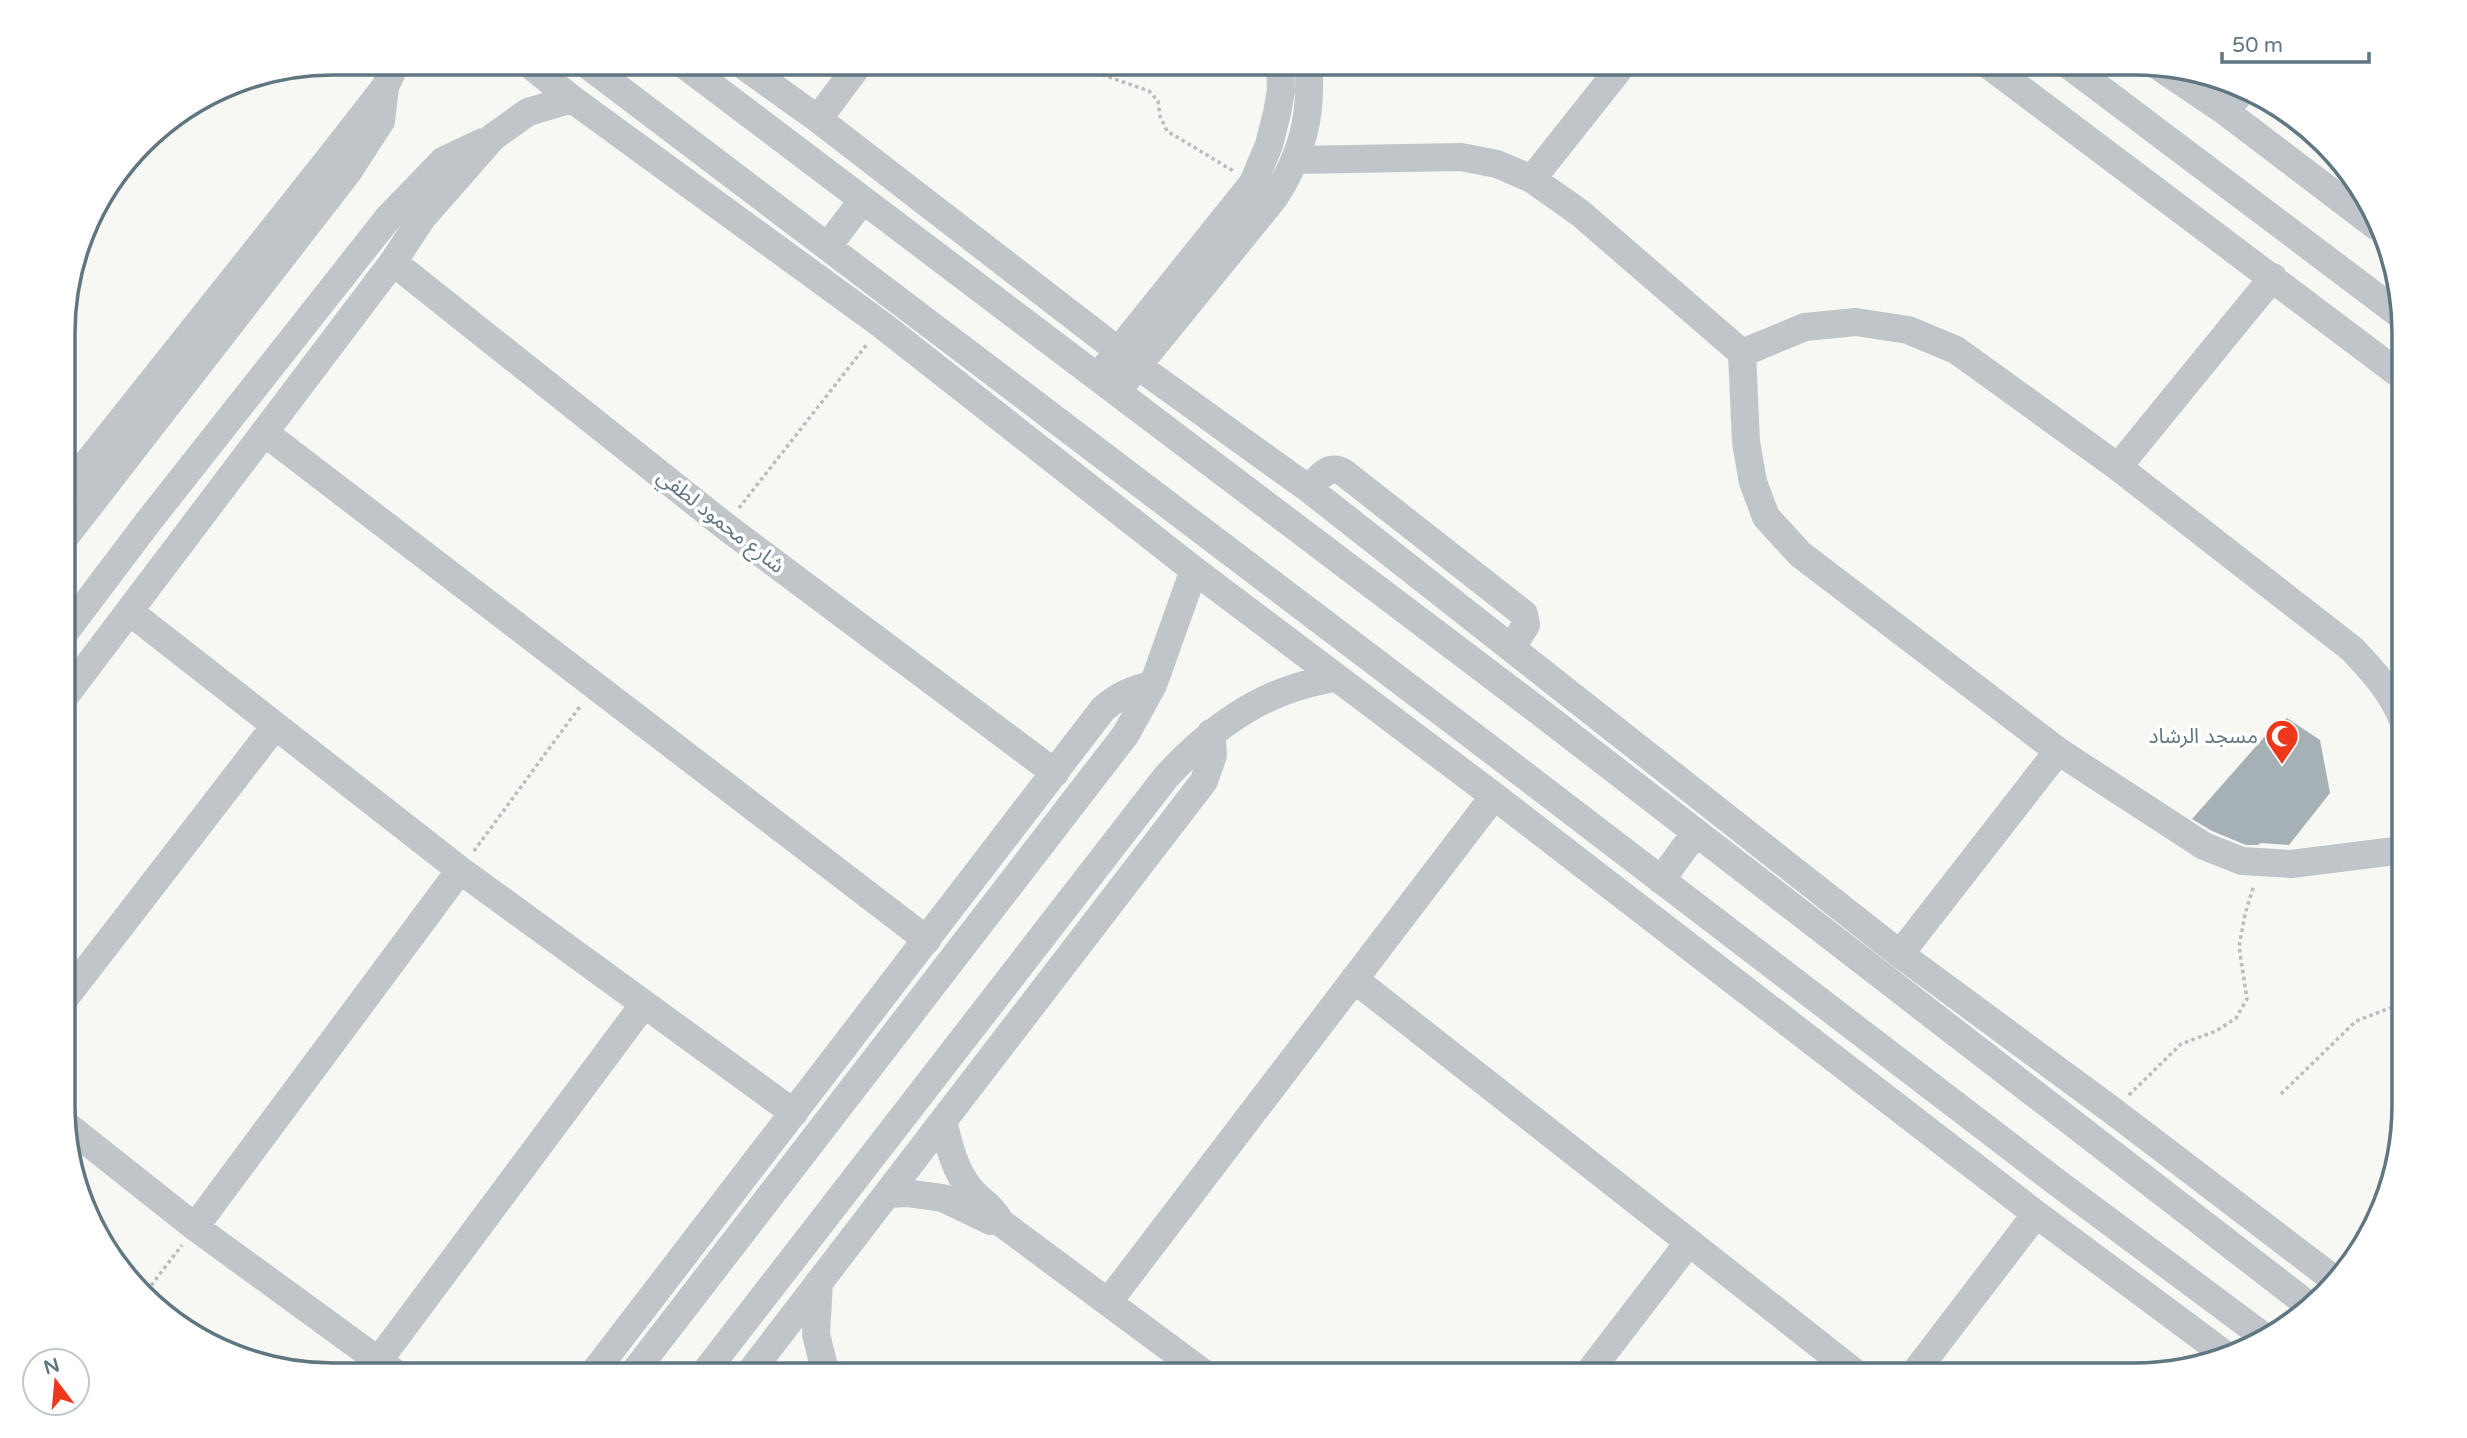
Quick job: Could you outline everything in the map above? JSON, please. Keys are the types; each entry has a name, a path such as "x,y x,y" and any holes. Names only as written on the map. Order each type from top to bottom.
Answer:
{"street":[{"path":"75,478 390,75"},
{"path":"75,524 348,172 381,121 390,75"},
{"path":"543,75 882,325 1194,570 1494,796 2036,1214 2217,1349"},
{"path":"601,75 2055,1181 2257,1331"},
{"path":"698,75 1696,832 2302,1300"},
{"path":"757,75 818,119 1128,358 1309,489 1900,954 2113,1111 2328,1275"},
{"path":"818,119 851,75"},
{"path":"1128,358 1253,183 1269,145 1281,90 1280,75"},
{"path":"1106,385 1274,198 1296,160 1308,115 1308,75"},
{"path":"1532,178 1614,75"},
{"path":"2002,75 2392,369"},
{"path":"2082,75 2391,308"},
{"path":"2177,79 2226,112 2364,217"},
{"path":"2226,112 2238,97"},
{"path":"75,619 388,218 443,161 493,137 528,112 572,99"},
{"path":"75,683 265,433 422,218 493,137"},
{"path":"1296,160 1461,158 1497,164 1532,178 1580,213 1742,353 1746,442 1753,482 1766,517 1800,554 2057,751 2204,846 2242,861 2291,864 2392,851"},
{"path":"828,246 862,201"},
{"name":"شارع محمود لطفي","path":"393,261 725,526 1055,773"},
{"path":"2118,467 2273,277"},
{"path":"1742,353 1805,327 1856,322 1908,330 1956,350 2118,467 2352,649 2378,676 2392,698"},
{"path":"265,433 927,940"},
{"path":"641,1363 1126,734 1153,685 1194,570"},
{"path":"131,612 460,870 794,1113"},
{"path":"712,1363 1166,777 1192,748 1257,703 1293,688 1336,677"},
{"path":"601,1363 1103,709 1135,688 1153,685"},
{"path":"75,985 275,726"},
{"path":"757,1363 1204,781 1213,755 1211,733"},
{"path":"1900,954 2057,751"},
{"path":"1109,1301 1494,796"},
{"path":"1661,880 1696,832"},
{"path":"195,1227 460,870"},
{"path":"1354,979 1843,1363"},
{"path":"392,1363 644,1004"},
{"path":"943,1121 957,1169 972,1191 992,1208 1000,1222 1190,1363"},
{"path":"77,1133 195,1227 381,1363"},
{"path":"887,1194 906,1193 943,1198 987,1220 1000,1222"},
{"path":"1921,1363 2036,1214"},
{"path":"1596,1363 1689,1242"},
{"path":"819,1283 816,1334 823,1363"}],"path":[{"path":"1102,75 1149,92 1158,101 1160,116 1167,131 1253,183"},
{"path":"725,526 882,325"},
{"path":"460,870 595,686"},
{"path":"2113,1111 2180,1044 2216,1031 2236,1018 2247,999 2239,947 2245,914 2262,863"},
{"path":"2281,1094 2356,1021 2392,1007"},
{"path":"150,1286 195,1227"}],"building":[{"name":"مسجد الرشاد","path":"2287,718 2320,740 2330,793 2289,845 2246,845 2212,831 2192,819 2274,726"}],"place":[{"name":"مسجد الرشاد","path":"2282,766"}]}
